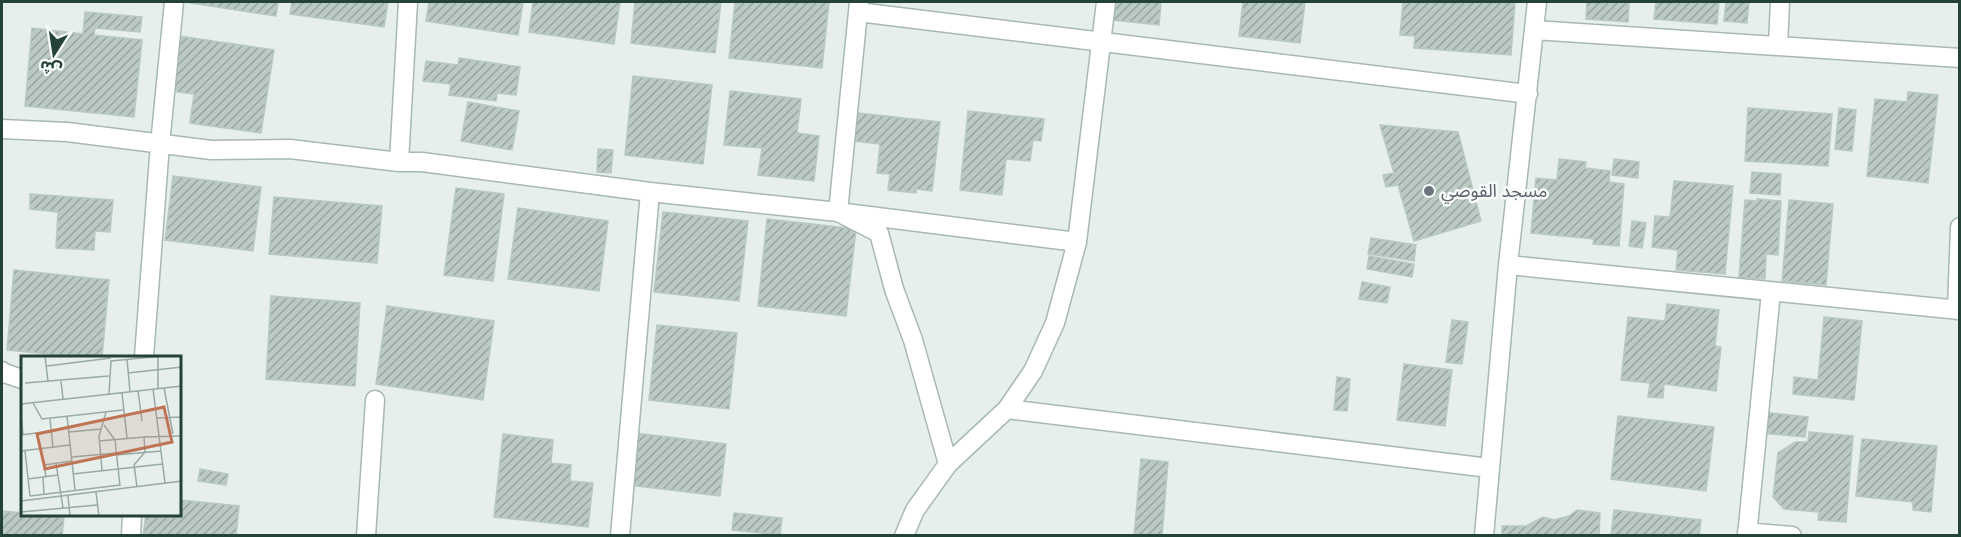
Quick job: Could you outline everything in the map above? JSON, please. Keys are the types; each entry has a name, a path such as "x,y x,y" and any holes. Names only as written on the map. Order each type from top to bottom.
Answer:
{"street":[{"path":"144,356 160,144 174,2"},
{"path":"399,162 408,2"},
{"path":"904,536 915,510 948,464 1007,409 1033,371 1055,322 1077,242 1106,2"},
{"path":"1484,536 1508,265 1537,2"},
{"path":"1778,45 1780,2"},
{"path":"838,212 858,7 1101,42 1528,94"},
{"path":"1534,30 1959,58"},
{"path":"2,129 67,132 211,150 290,149 399,162 422,162 650,192 838,212 1077,242"},
{"path":"620,536 650,192"},
{"path":"838,212 879,234 894,289 916,350 948,464"},
{"path":"1508,265 1958,310 1959,227"},
{"path":"1771,292 1747,534 1792,536"},
{"path":"2,371 4,374 21,379"},
{"path":"366,536 375,400"},
{"path":"1007,409 1489,468"},
{"path":"131,536 132,516"}],"building":[{"path":"184,2 278,2 276,16"},
{"path":"292,2 388,2 384,27 290,14"},
{"path":"429,2 523,2 518,35 426,21"},
{"path":"533,2 620,2 614,44 529,32"},
{"path":"635,2 721,2 715,53 631,43"},
{"path":"735,2 829,2 822,68 729,58"},
{"path":"1115,2 1161,2 1159,25 1113,20"},
{"path":"1243,2 1305,2 1300,43 1239,36"},
{"path":"1403,2 1515,2 1511,55 1414,48 1415,36 1400,35"},
{"path":"1587,2 1629,2 1628,22 1586,19"},
{"path":"1656,2 1719,2 1717,24 1654,19"},
{"path":"1726,2 1749,2 1747,23 1724,21"},
{"path":"85,12 142,17 140,32 95,28 94,35 142,40 134,117 25,106 32,28 83,34"},
{"path":"179,36 274,50 261,133 190,123 194,94 171,91"},
{"path":"459,58 520,67 516,95 497,93 496,101 449,95 451,84 423,81 426,61 458,65"},
{"path":"633,76 712,85 703,164 625,155"},
{"path":"730,91 801,99 797,133 819,136 814,181 758,175 762,148 724,145"},
{"path":"1908,92 1938,95 1928,183 1867,176 1875,99 1907,102"},
{"path":"468,102 519,111 512,150 461,141"},
{"path":"1748,108 1832,114 1828,166 1745,161"},
{"path":"1839,108 1856,110 1852,151 1835,149"},
{"path":"968,111 1044,119 1041,141 1033,140 1030,161 1006,159 1002,195 960,190"},
{"path":"858,113 940,122 932,191 916,189 916,193 888,190 890,174 877,173 880,144 854,141"},
{"path":"1380,125 1458,132 1481,221 1414,241 1398,185 1386,187 1383,175 1394,173"},
{"path":"598,149 613,150 611,173 597,172"},
{"path":"1559,159 1586,162 1585,168 1610,171 1609,182 1624,184 1619,246 1593,244 1594,239 1531,233 1536,178 1557,180"},
{"path":"1614,159 1639,162 1638,178 1612,175"},
{"path":"1752,172 1781,174 1780,195 1750,193"},
{"path":"173,176 261,187 253,251 165,240"},
{"path":"1674,181 1733,186 1725,274 1676,270 1678,250 1652,247 1655,216 1670,217"},
{"path":"456,188 504,194 493,281 444,275"},
{"path":"30,194 113,200 110,232 95,231 94,250 56,248 58,212 30,209"},
{"path":"274,197 382,206 377,263 269,254"},
{"path":"1757,199 1781,201 1778,255 1766,254 1765,279 1739,277 1745,200 1757,201"},
{"path":"1789,200 1833,204 1826,285 1782,281"},
{"path":"518,208 608,221 599,291 508,279"},
{"path":"663,212 748,221 739,301 654,292"},
{"path":"767,219 856,229 846,316 758,306"},
{"path":"1632,221 1646,223 1642,248 1629,246"},
{"path":"1371,238 1416,245 1414,261 1368,254"},
{"path":"1369,256 1414,264 1412,277 1367,269"},
{"path":"14,270 109,280 102,356 70,356 7,350"},
{"path":"1362,282 1390,287 1387,303 1359,299"},
{"path":"271,296 360,303 355,386 266,379"},
{"path":"1667,304 1719,310 1715,346 1721,347 1716,391 1664,384 1663,398 1648,397 1650,383 1621,380 1628,317 1665,321"},
{"path":"387,306 494,321 483,400 376,384"},
{"path":"1824,317 1862,321 1854,400 1793,394 1794,377 1818,380"},
{"path":"1452,320 1468,322 1462,364 1446,362"},
{"path":"657,325 737,333 729,409 649,400"},
{"path":"1404,364 1452,370 1445,426 1397,420"},
{"path":"1337,377 1350,379 1347,411 1334,410"},
{"path":"1762,412 1808,417 1805,437 1760,433"},
{"path":"1618,416 1714,427 1706,491 1611,479"},
{"path":"1809,432 1853,436 1846,522 1818,520 1819,512 1784,509 1773,497 1778,453 1795,442 1808,442"},
{"path":"635,433 726,444 720,496 629,485"},
{"path":"503,434 553,440 551,463 571,465 570,481 593,483 588,527 494,517"},
{"path":"1862,439 1937,446 1931,512 1913,510 1913,502 1856,496"},
{"path":"1141,459 1168,462 1162,536 1134,536"},
{"path":"200,469 228,474 226,485 198,481"},
{"path":"182,500 239,506 236,536 143,536 146,516 182,516"},
{"path":"1577,510 1600,513 1599,536 1502,536 1502,526 1526,526 1543,517 1554,520 1569,516"},
{"path":"1614,510 1701,520 1699,536 1611,536"},
{"path":"2,511 21,513 21,516 64,517 62,536 2,536"},
{"path":"734,513 782,518 780,535 732,530"}],"place":[{"name":"مسجد القوصي","path":"1429,191"}]}
